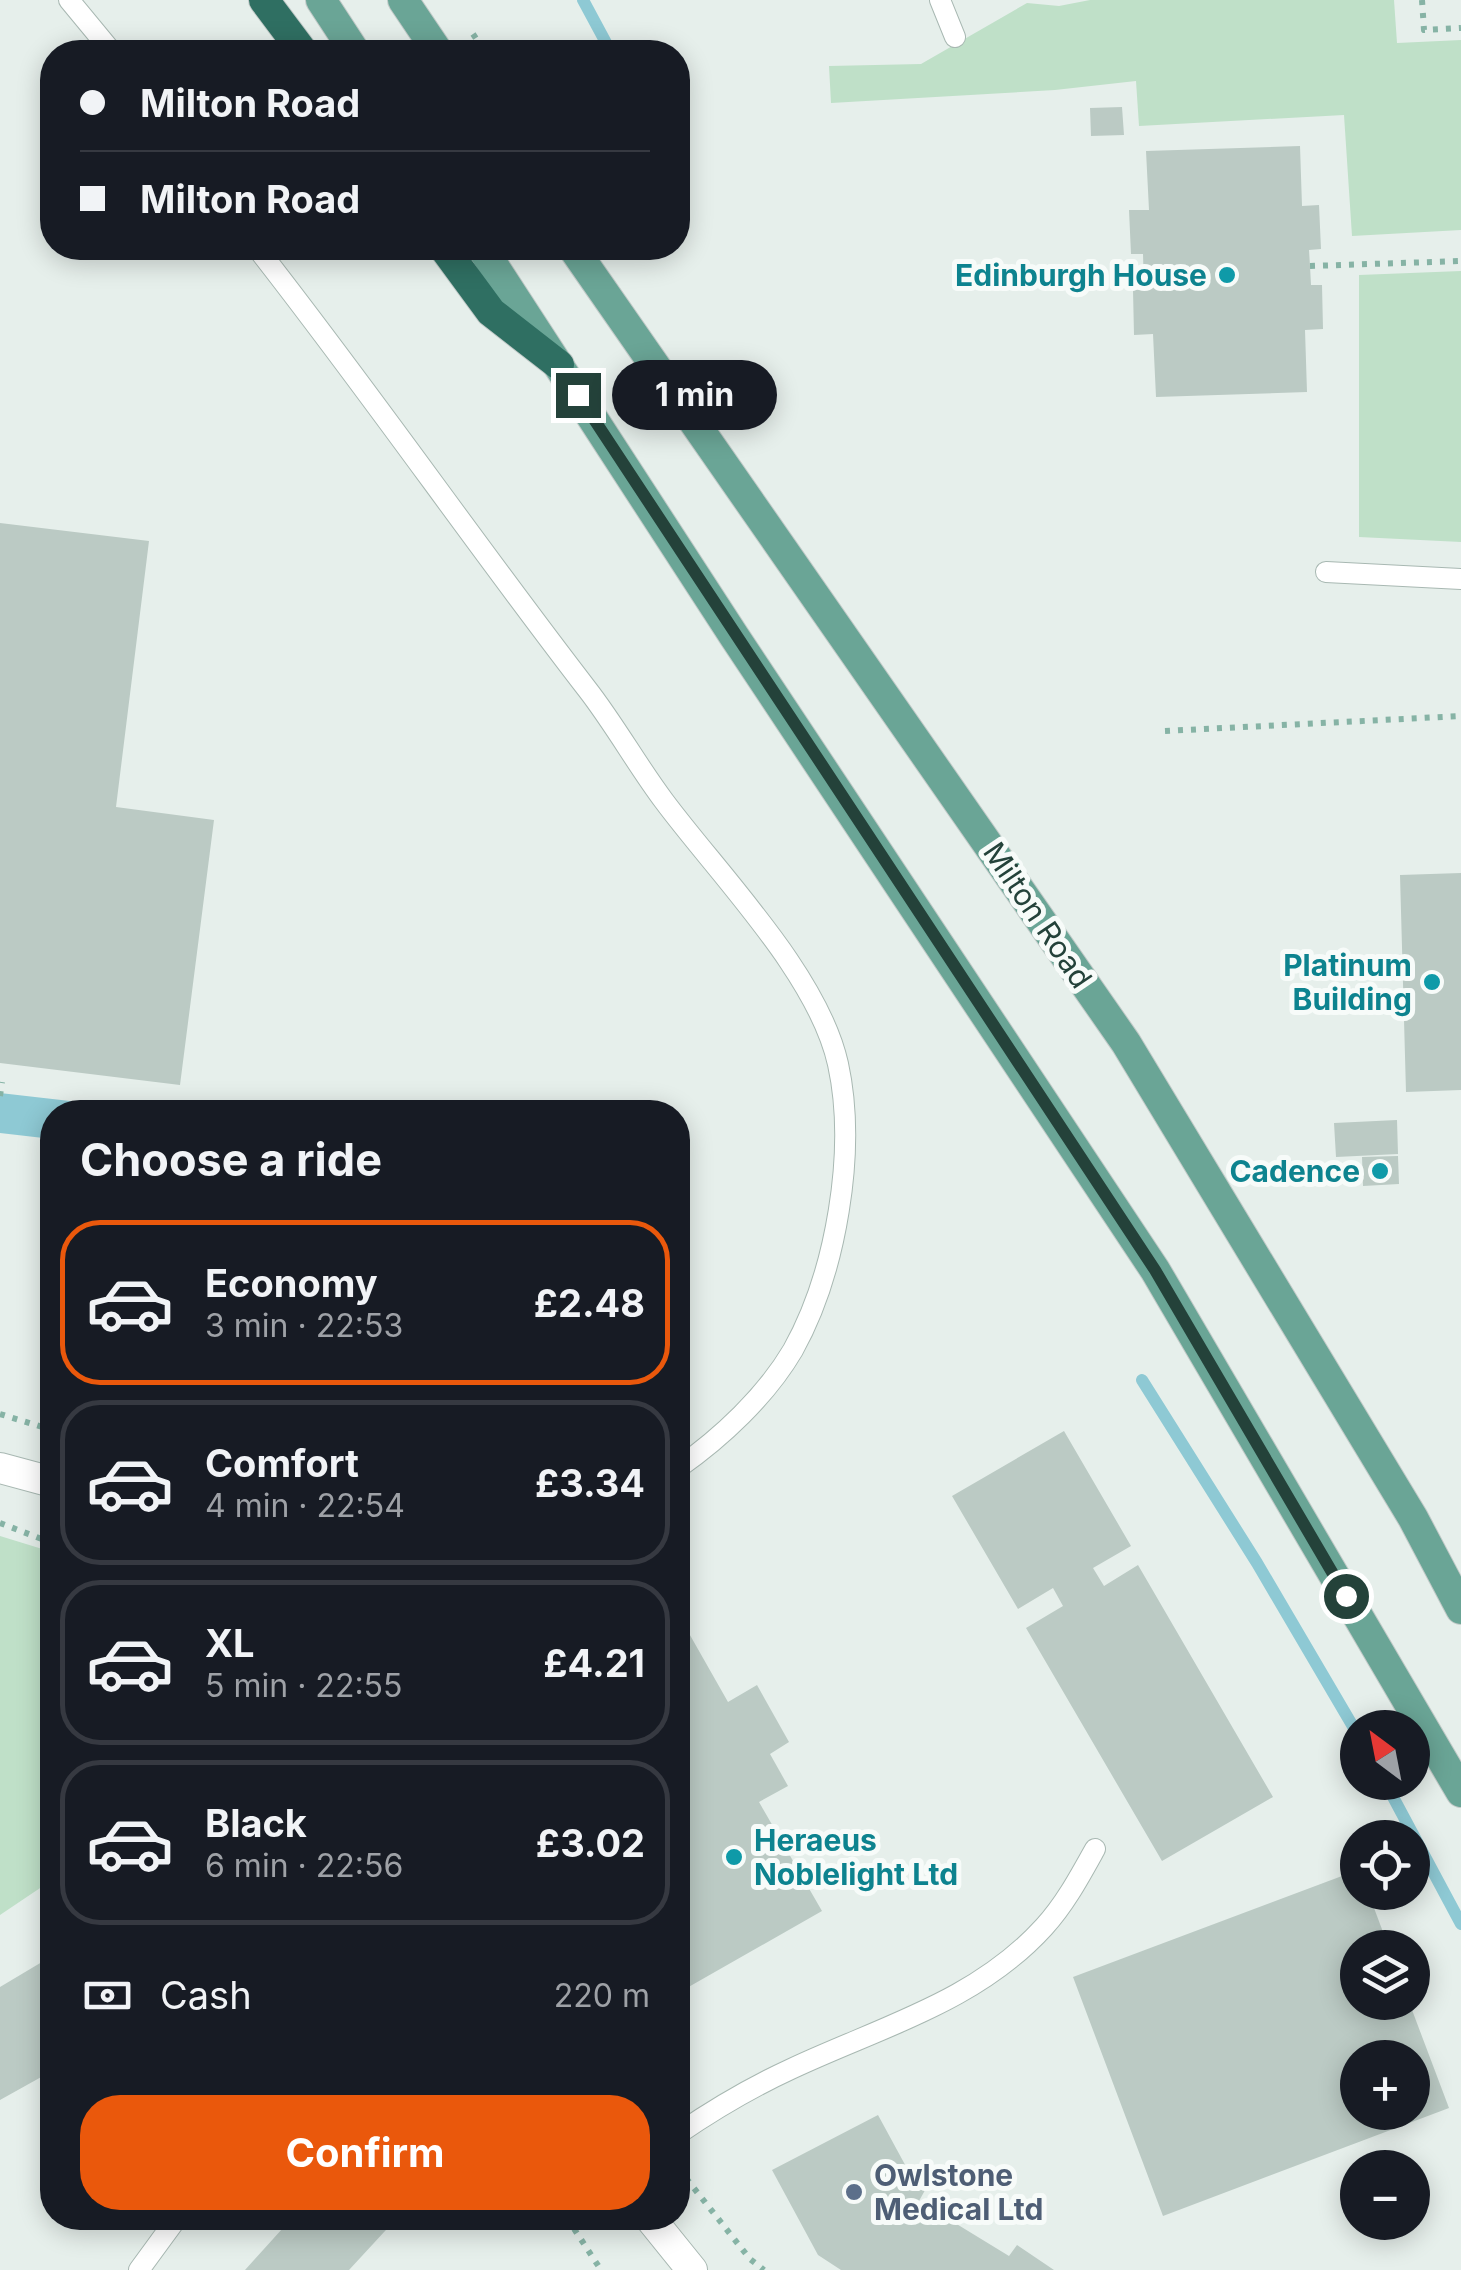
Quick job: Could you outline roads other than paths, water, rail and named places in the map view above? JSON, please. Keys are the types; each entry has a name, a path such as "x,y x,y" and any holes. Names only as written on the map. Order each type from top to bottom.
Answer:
{"highway":[{"path":"264,0 293,40"},
{"path":"453,260 490,312 559,365"}],"main road":[{"path":"321,0 347,40"},
{"path":"403,0 430,40"},
{"path":"490,260 1155,1270 1461,1792"},
{"name":"Milton Road","path":"581,260 1126,1042 1414,1518 1461,1609"},
{"path":"1414,1518 1461,1589"}],"street":[{"path":"0,1468 40,1479"},
{"path":"660,2230 692,2270"}],"lane":[{"path":"69,0 102,40"},
{"path":"940,0 955,37"},
{"path":"266,260 588,690 662,799 775,944 804,985 838,1061 844,1158 839,1206 816,1304 792,1352 764,1390 690,1459"},
{"path":"1326,572 1461,579"},
{"path":"690,2127 791,2069 921,2015 991,1972 1043,1928 1071,1892 1094,1849"},
{"path":"139,2270 168,2230"}],"water":[{"path":"0,1093 61,1100 40,1100 40,1138 0,1133"}],"waterway":[{"path":"583,0 605,40"},
{"path":"1142,1380 1343,1710"},
{"path":"1395,1800 1461,1924"}],"place":[{"name":"Edinburgh House","path":"1227,275"},
{"name":"Platinum Building","path":"1432,982"},
{"name":"Cadence","path":"1380,1171"},
{"name":"Heraeus Noblelight Ltd","path":"734,1857"},
{"name":"Owlstone Medical Ltd","path":"854,2192"}]}
